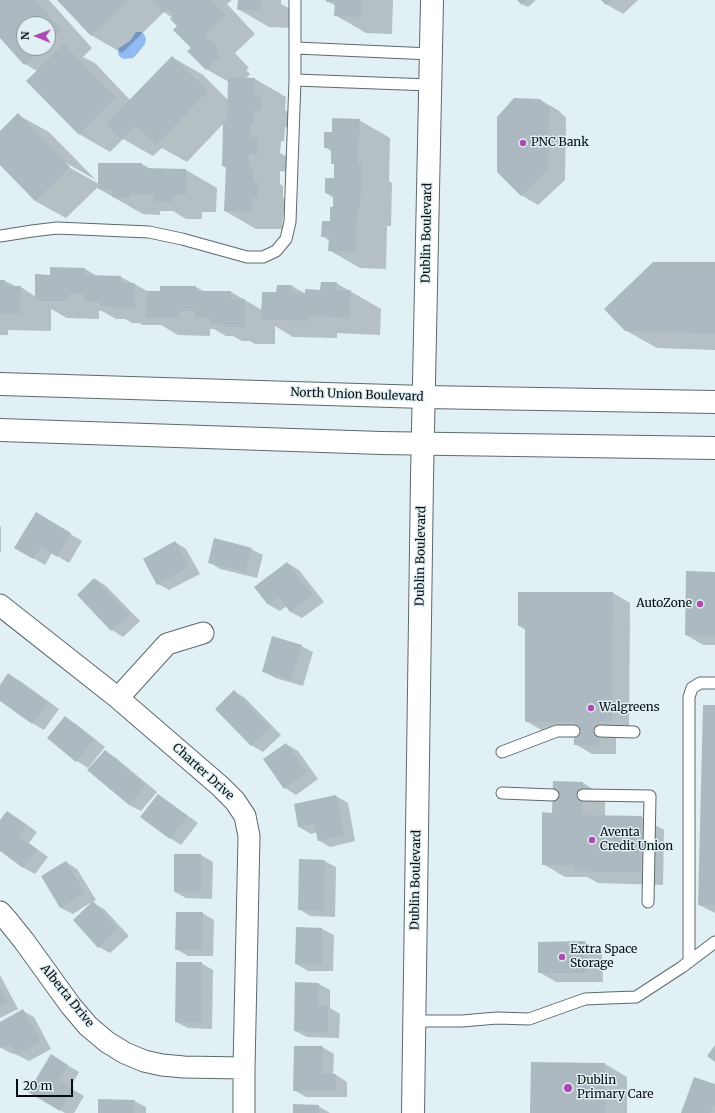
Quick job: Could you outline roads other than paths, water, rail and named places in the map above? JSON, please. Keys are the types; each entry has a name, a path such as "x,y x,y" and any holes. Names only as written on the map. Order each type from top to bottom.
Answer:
{"main road":[{"name":"Dublin Boulevard","path":"413,1113 422,443 432,0"},
{"name":"North Union Boulevard","path":"0,384 424,397 715,402"},
{"path":"0,430 422,443 715,448"}],"street":[{"name":"Charter Drive","path":"0,605 118,698 220,786 235,800 245,816 249,836 244,1113"},
{"path":"118,698 167,644 203,633"},
{"name":"Alberta Drive","path":"0,912 24,941 71,1006 88,1026 107,1042 125,1053 144,1061 162,1065 184,1068 244,1068"}],"lane":[{"path":"0,236 57,228 149,232 182,238 247,257 263,257 276,251 286,239 290,222 296,48 295,0"},
{"path":"296,48 431,54"},
{"path":"295,80 430,85"},
{"path":"689,962 689,697 692,688 700,683 715,683"},
{"path":"502,752 557,730 574,731"},
{"path":"600,731 634,732"},
{"path":"502,794 553,795"},
{"path":"583,795 650,796 648,902"},
{"path":"414,1021 462,1021 498,1018 529,1019 585,999 636,997 689,962 715,942"}],"water":[{"path":"136,32 141,32 144,34 146,38 145,44 133,58 123,59 119,56 119,48 130,41"}],"place":[{"name":"PNC Bank","path":"523,143"},
{"name":"AutoZone","path":"700,604"},
{"name":"Walgreens","path":"591,708"},
{"name":"Aventa Credit Union","path":"592,840"},
{"name":"Extra Space Storage","path":"562,957"},
{"name":"Dublin Primary Care","path":"568,1088"}]}
